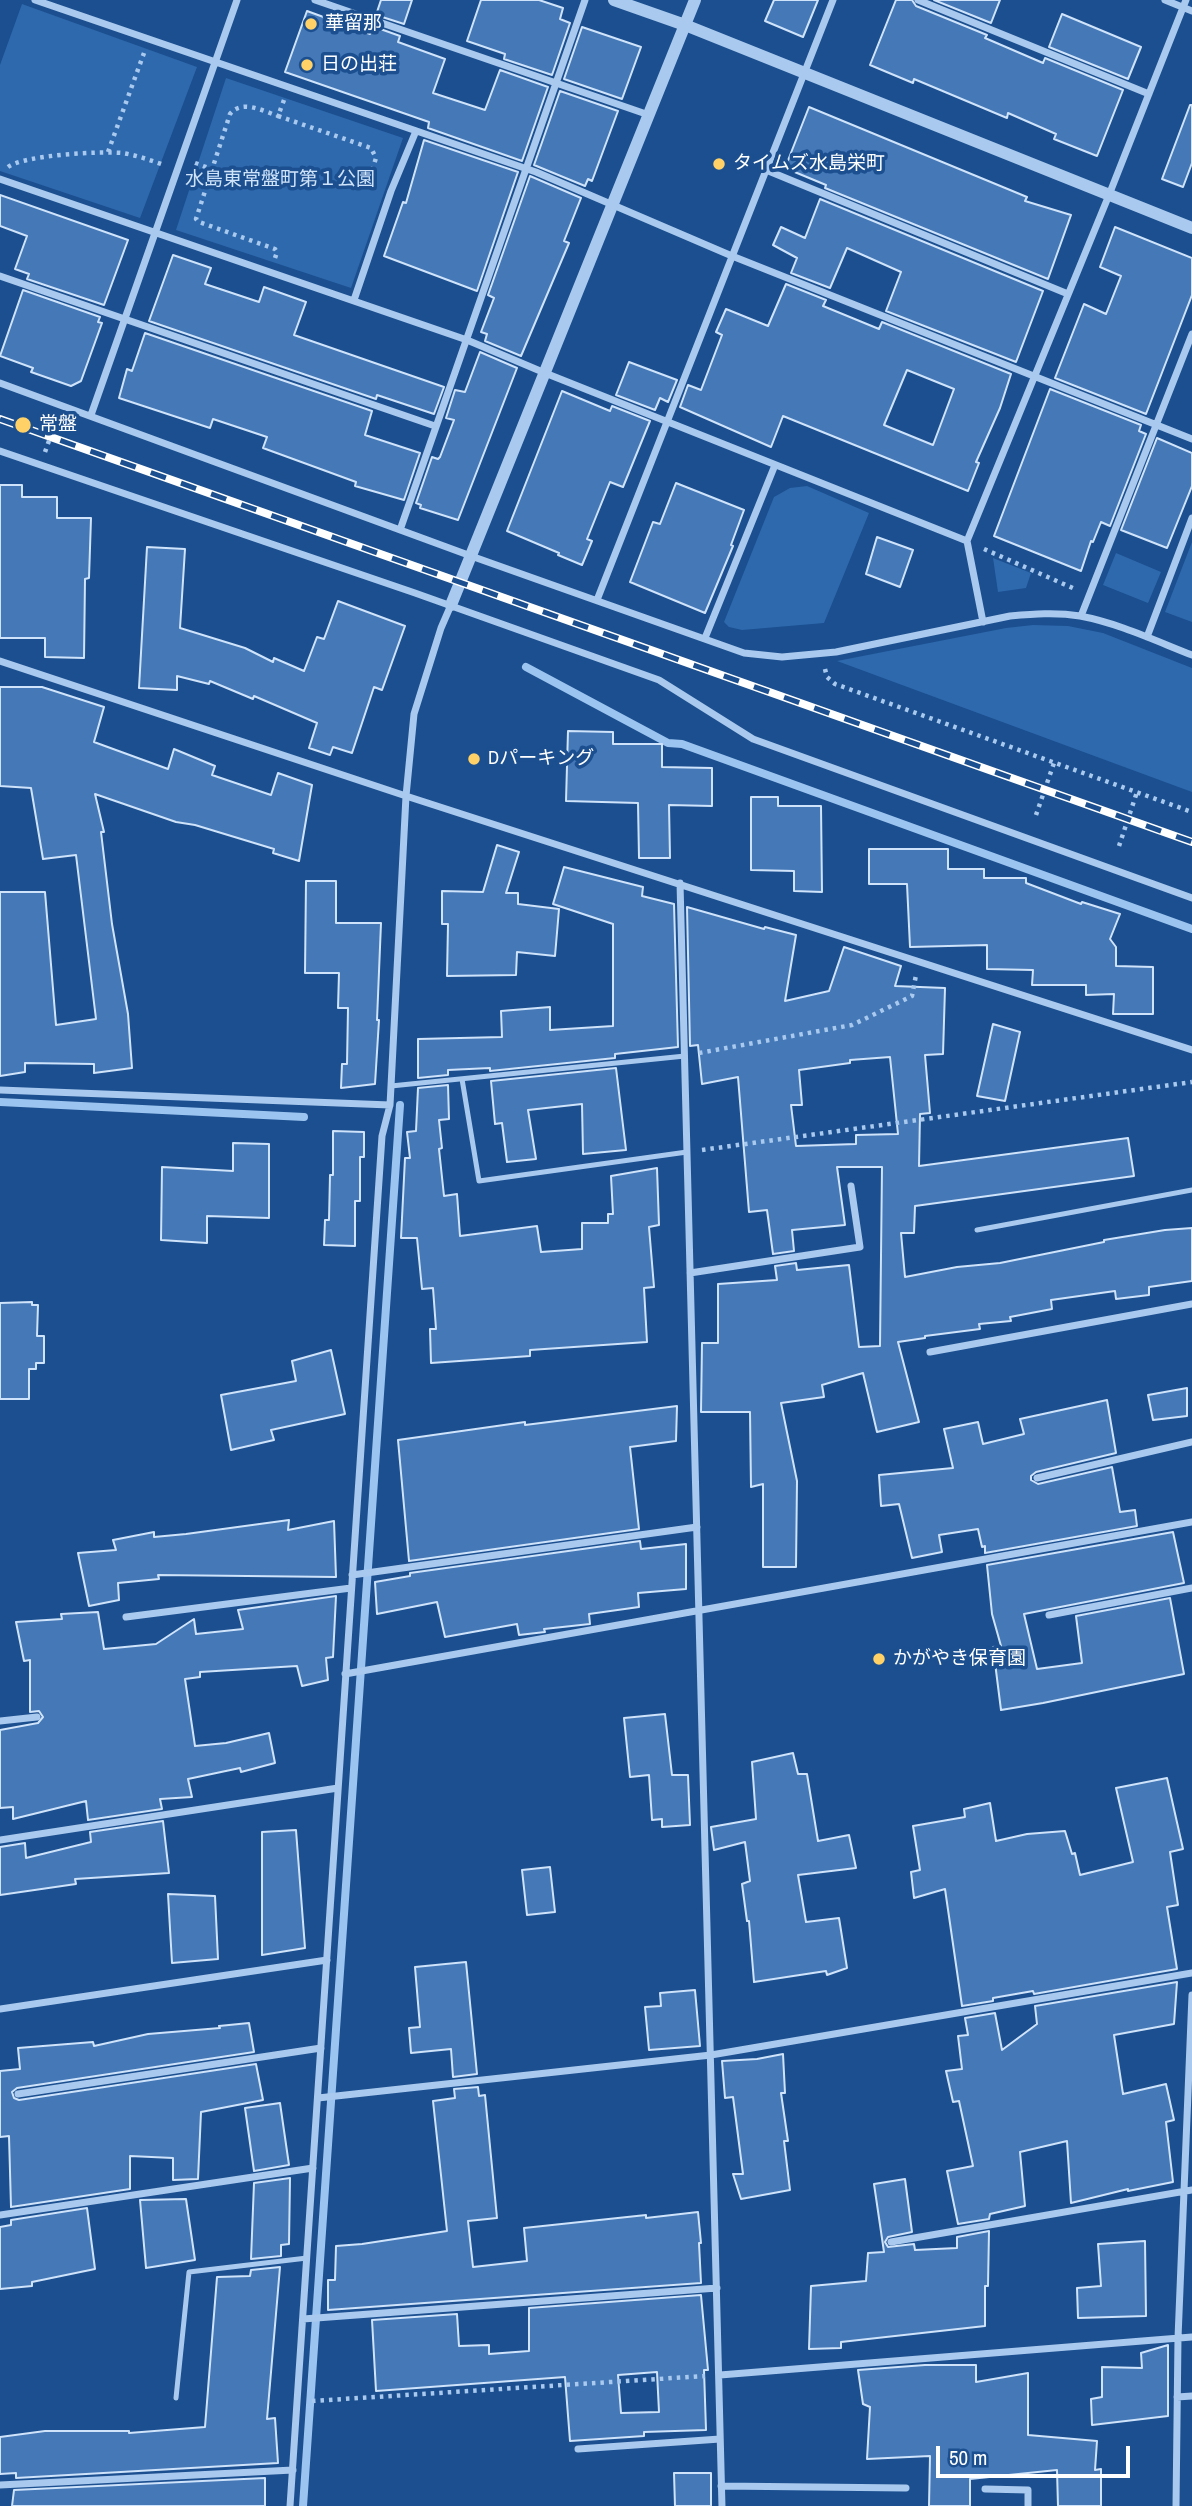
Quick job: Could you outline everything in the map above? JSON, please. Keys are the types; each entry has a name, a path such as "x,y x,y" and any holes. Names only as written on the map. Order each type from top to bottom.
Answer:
{"street":[{"path":"35,0 526,169 732,256 1192,439"},
{"path":"91,415 236,0"},
{"path":"314,0 649,115"},
{"path":"400,530 585,0"},
{"path":"614,0 685,25 1192,228"},
{"path":"290,2506 307,2319 307,2258 345,1674 382,1136 390,1104 406,796 414,714 441,628 695,0"},
{"path":"597,600 833,0"},
{"path":"918,0 1149,94"},
{"path":"1165,0 1184,4 1192,11"},
{"path":"983,622 967,541 1184,4"},
{"path":"354,300 391,191 416,131"},
{"path":"766,170 1068,294"},
{"path":"1,180 467,340 967,541"},
{"path":"0,276 435,426"},
{"path":"1081,617 1192,334"},
{"path":"0,383 744,653 782,657 836,652 1036,614 1081,617 1147,637 1192,655"},
{"path":"0,451 659,680 753,739 1192,898"},
{"path":"705,639 775,465"},
{"path":"1147,637 1192,518"},
{"path":"0,661 406,796 1192,1050"},
{"path":"680,883 722,2506"},
{"path":"0,1090 390,1104"},
{"path":"690,1273 860,1247 850,1186"},
{"path":"930,1352 1192,1304"},
{"path":"1037,1478 1192,1443"},
{"path":"345,1674 1192,1522"},
{"path":"352,1575 697,1527"},
{"path":"125,1617 351,1588"},
{"path":"1049,1615 1192,1588"},
{"path":"0,1721 37,1717"},
{"path":"0,1840 338,1788"},
{"path":"0,2009 327,1960"},
{"path":"317,2098 711,2055 1192,1973"},
{"path":"1176,2506 1178,2338 1188,2190 1192,1995"},
{"path":"18,2094 321,2048"},
{"path":"0,2216 313,2168"},
{"path":"891,2242 1188,2190"},
{"path":"307,2319 718,2288"},
{"path":"720,2375 1192,2337"},
{"path":"1177,2397 1192,2396"},
{"path":"578,2449 720,2439"},
{"path":"0,2485 293,2470"},
{"path":"721,2486 906,2488"},
{"path":"985,2489 1028,2490 1028,2506"}],"lane":[{"path":"391,1086 685,1056"},
{"path":"462,1079 479,1181 687,1152"},
{"path":"977,1230 1192,1190"},
{"path":"176,2398 189,2272 307,2258"}],"path":[{"path":"108,152 149,39"},
{"path":"278,116 289,88"},
{"path":"271,272 277,252 275,249 196,219 230,114 234,109 249,107 368,146 376,155 370,183 391,191"},
{"path":"1,180 8,167 22,160 108,152 142,157 177,170"},
{"path":"44,456 54,426"},
{"path":"967,541 1089,596"},
{"path":"824,663 827,677 835,684 1192,812"},
{"path":"1036,815 1054,762"},
{"path":"1119,846 1137,792"},
{"path":"685,1056 852,1025 912,996 919,961"},
{"path":"687,1152 1192,1082"},
{"path":"317,2400 720,2375"}],"green space":[{"path":"22,4 197,67 140,218 0,171 0,65"},
{"name":"水島東常盤町第１公園","path":"226,78 403,138 351,288 176,230"},
{"path":"807,486 869,513 824,623 742,630 729,627 724,622 774,497 790,488"},
{"path":"1192,542 1192,622 1165,612"},
{"path":"1116,553 1161,572 1148,603 1103,585"},
{"path":"993,558 1031,573 1026,588 998,592"},
{"path":"1033,625 1068,626 1103,633 1192,668 1192,792 837,661"}],"building":[{"path":"381,0 412,0 404,24 376,15"},
{"path":"481,0 539,0 563,8 560,19 570,23 552,75 504,59 505,54 467,41"},
{"path":"774,0 818,0 803,37 765,21"},
{"path":"896,0 912,0 916,6 987,35 985,38 1043,63 1045,58 1123,90 1097,156 1054,139 1056,134 1008,113 1007,118 914,79 913,83 870,65"},
{"path":"934,0 1000,0 991,23"},
{"path":"307,11 370,34 372,26 400,36 398,42 445,59 433,93 485,110 500,70 548,87 522,161 428,128 429,122 285,72"},
{"path":"1062,14 1141,47 1128,79 1049,47"},
{"path":"582,27 641,47 622,99 564,79"},
{"path":"560,91 618,111 592,181 588,179 585,186 534,165"},
{"path":"1190,105 1192,163 1183,187 1162,179"},
{"path":"809,107 1027,197 1025,201 1071,215 1048,279 825,188 826,185 785,168"},
{"path":"424,140 518,172 477,291 384,256 403,202 406,203"},
{"path":"530,176 581,198 564,241 569,243 521,356 485,341 487,334 481,332 494,298 488,295"},
{"path":"0,195 128,240 104,305 27,279 29,274 15,269 27,236 0,226"},
{"path":"820,199 1043,291 1016,362 886,311 901,272 847,248 830,288 791,273 797,258 773,245 781,227 805,238"},
{"path":"1115,227 1192,258 1192,295 1146,414 1055,378 1084,304 1106,314 1121,276 1100,267"},
{"path":"173,255 211,268 205,284 259,302 264,287 306,302 294,335 444,387 434,414 377,395 376,399 149,321"},
{"path":"786,284 826,300 823,306 879,329 882,322 1011,374 1000,408 976,462 979,463 968,491 783,416 771,447 680,407 688,385 701,390 722,335 716,332 726,309 768,326","holes":["907,370 954,389 933,445 884,425"]},
{"path":"23,290 100,317 98,322 102,323 81,381 71,386 31,372 33,368 0,356"},
{"path":"145,333 372,411 365,435 420,453 404,500 355,486 356,482 263,448 267,437 213,419 210,428 119,398 127,369 132,371"},
{"path":"480,352 517,368 458,520 420,508 421,505 416,503 432,457 440,457 454,420 446,418 455,390 465,392"},
{"path":"629,362 677,380 668,402 660,398 655,410 616,395"},
{"path":"1050,389 1141,425 1139,431 1146,434 1110,526 1101,522 1081,571 994,536"},
{"path":"562,391 610,411 612,406 650,421 623,487 610,482 587,539 592,541 582,565 507,531"},
{"path":"1157,438 1192,453 1192,486 1167,548 1121,530"},
{"path":"676,483 744,510 731,545 733,546 705,613 630,582 653,522 660,524"},
{"path":"0,485 22,485 22,497 57,497 57,518 91,518 89,578 85,579 84,658 45,657 45,638 0,638"},
{"path":"877,537 913,550 900,587 866,574"},
{"path":"147,547 185,549 180,628 245,648 273,662 274,658 304,671 317,637 324,639 338,601 405,626 382,690 374,687 352,753 333,747 330,755 309,748 317,723 254,696 253,699 210,681 209,684 177,676 177,690 139,688"},
{"path":"0,687 42,687 104,707 94,742 168,769 174,749 215,766 212,775 271,795 278,773 312,785 299,861 273,853 274,849 195,825 176,822 95,794 104,832 101,832 112,924 128,1014 132,1068 94,1073 94,1064 25,1063 25,1072 0,1076 0,892 45,892 56,1025 96,1019 76,855 43,859 31,788 0,786"},
{"path":"568,731 613,732 613,744 662,744 662,767 712,768 712,806 669,805 670,858 639,858 638,803 566,801"},
{"path":"751,797 778,797 778,806 821,806 822,892 794,891 794,871 751,870"},
{"path":"497,845 519,852 506,893 518,893 518,904 559,909 555,956 517,952 516,975 447,976 448,924 442,924 442,891 483,892"},
{"path":"869,849 948,849 948,869 984,869 984,878 1026,878 1026,883 1081,904 1082,902 1120,914 1110,939 1116,947 1116,966 1153,967 1153,1014 1113,1014 1114,994 1086,995 1086,985 1032,985 1033,970 987,969 987,945 910,947 907,884 869,884"},
{"path":"564,867 643,887 642,896 674,904 678,1047 615,1054 615,1058 490,1071 490,1068 448,1070 448,1075 418,1078 418,1039 502,1037 501,1011 550,1007 550,1030 613,1026 613,924 553,904"},
{"path":"306,881 336,881 336,923 381,923 375,1084 341,1088 342,1064 347,1064 348,1008 338,1008 339,973 305,973"},
{"path":"687,907 764,929 765,927 796,935 785,1001 829,991 844,947 901,966 895,986 945,988 943,1054 925,1055 930,1113 920,1114 919,1166 1128,1138 1134,1176 915,1206 914,1233 901,1233 905,1277 957,1267 1000,1263 1104,1240 1192,1228 1192,1281 1149,1287 1149,1295 1116,1299 1115,1291 1051,1300 1052,1309 1010,1317 1011,1321 979,1324 980,1329 898,1342 919,1422 877,1432 863,1373 822,1385 824,1397 781,1403 797,1481 796,1567 763,1567 763,1484 751,1487 750,1412 701,1412 702,1343 718,1343 718,1284 777,1280 775,1266 796,1263 797,1270 849,1265 859,1347 880,1346 882,1167 837,1167 845,1225 792,1230 794,1251 773,1254 767,1210 749,1212 738,1077 702,1084 698,1045 690,1046","holes":["890,1057 898,1134 856,1135 856,1144 796,1146 791,1105 802,1105 799,1070 850,1063 850,1060"]},
{"path":"993,1024 1020,1032 1005,1101 977,1096"},
{"path":"616,1068 626,1150 583,1154 582,1104 528,1110 536,1159 507,1162 502,1123 495,1124 491,1081"},
{"path":"448,1085 449,1119 439,1120 442,1148 439,1149 444,1196 457,1194 460,1236 537,1226 541,1252 582,1249 582,1223 608,1223 608,1214 613,1214 611,1176 657,1168 659,1225 649,1227 654,1287 644,1288 647,1342 530,1350 530,1356 431,1363 430,1329 436,1329 433,1288 422,1289 417,1238 401,1238 405,1158 410,1158 407,1132 416,1131 418,1088"},
{"path":"333,1131 364,1132 364,1157 360,1157 360,1201 355,1201 355,1246 324,1245 325,1220 329,1220 330,1175 333,1175"},
{"path":"233,1143 269,1144 269,1218 207,1216 207,1243 161,1240 162,1167 233,1171"},
{"path":"32,1302 32,1305 38,1305 37,1336 44,1336 44,1363 36,1363 36,1369 29,1369 29,1399 0,1399 0,1303"},
{"path":"331,1350 345,1414 271,1430 274,1440 231,1450 221,1395 296,1381 292,1361"},
{"path":"1187,1388 1187,1416 1153,1420 1148,1395"},
{"path":"1107,1400 1116,1453 1036,1472 1031,1476 1031,1480 1038,1484 1112,1467 1120,1512 1135,1510 1137,1526 985,1553 978,1529 939,1535 942,1552 912,1558 899,1504 881,1506 879,1475 953,1468 944,1429 978,1422 983,1444 1024,1434 1020,1419"},
{"path":"677,1406 676,1441 630,1447 639,1529 409,1561 398,1440 525,1422 525,1425"},
{"path":"289,1520 288,1530 334,1521 336,1577 158,1575 159,1579 118,1583 119,1600 89,1606 78,1553 116,1550 113,1540 154,1532 154,1537"},
{"path":"1173,1532 1184,1583 1024,1614 1037,1669 1082,1663 1076,1616 1170,1598 1184,1674 1001,1710 993,1647 1001,1646 992,1614 987,1565"},
{"path":"640,1541 641,1549 686,1544 686,1589 638,1593 639,1607 589,1614 590,1624 544,1629 545,1632 519,1635 517,1624 445,1637 437,1602 377,1614 375,1582 410,1576 410,1573"},
{"path":"336,1596 333,1657 326,1658 328,1680 302,1686 297,1666 200,1672 200,1677 185,1679 195,1746 226,1743 269,1733 275,1763 241,1772 240,1768 188,1779 192,1797 160,1799 162,1809 88,1820 86,1801 13,1819 13,1807 0,1808 0,1730 38,1723 43,1717 39,1711 30,1712 30,1660 24,1661 16,1622 62,1619 61,1614 98,1612 104,1649 156,1644 194,1619 196,1634 243,1629 238,1610"},
{"path":"665,1714 672,1775 688,1775 690,1825 662,1827 662,1819 652,1820 649,1775 630,1777 624,1718"},
{"path":"793,1753 798,1774 807,1774 818,1841 849,1835 856,1868 798,1875 806,1922 839,1918 847,1968 827,1975 826,1971 754,1982 749,1921 742,1884 750,1881 745,1842 714,1850 711,1827 756,1819 752,1762"},
{"path":"1167,1778 1183,1849 1170,1852 1178,1905 1167,1907 1177,1969 1034,1994 1033,1991 962,2006 945,1889 914,1898 911,1872 920,1870 913,1826 965,1817 964,1809 990,1803 996,1841 1027,1834 1065,1831 1072,1854 1075,1853 1080,1875 1133,1862 1116,1788"},
{"path":"163,1821 169,1873 75,1879 76,1884 0,1895 0,1847 25,1843 26,1858 91,1842 90,1832"},
{"path":"296,1830 305,1948 262,1955 262,1832"},
{"path":"550,1867 555,1912 527,1915 522,1870"},
{"path":"168,1894 215,1896 218,1959 172,1963"},
{"path":"466,1962 477,2074 453,2077 451,2049 411,2053 409,2028 420,2027 415,1967"},
{"path":"1177,1982 1174,2024 1114,2035 1123,2094 1166,2084 1174,2120 1166,2122 1173,2182 1128,2189 1071,2203 1067,2141 1020,2152 1025,2206 990,2214 989,2219 958,2224 947,2171 973,2166 959,2101 953,2102 946,2071 962,2069 958,2036 968,2035 965,2018 995,2013 1002,2050 1037,2024 1035,2006"},
{"path":"695,1990 700,2046 649,2050 645,2007 661,2006 660,1993"},
{"path":"249,2023 254,2052 17,2088 12,2092 14,2098 19,2100 256,2064 263,2100 201,2112 198,2179 173,2180 173,2158 130,2156 130,2189 11,2207 9,2136 0,2137 0,2071 20,2069 18,2048 93,2042 94,2046 148,2034"},
{"path":"783,2054 785,2093 781,2093 788,2141 784,2141 790,2190 741,2199 733,2174 743,2174 733,2097 725,2098 722,2061"},
{"path":"478,2087 479,2096 485,2095 497,2218 468,2221 473,2267 527,2261 524,2228 698,2212 701,2283 328,2310 328,2280 335,2280 336,2246 447,2231 433,2101 455,2098 454,2089"},
{"path":"280,2103 289,2165 254,2171 245,2108"},
{"path":"290,2178 289,2244 281,2245 281,2256 251,2259 254,2183"},
{"path":"905,2179 912,2232 888,2237 885,2242 888,2247 914,2244 915,2250 957,2248 957,2237 989,2231 985,2326 841,2342 841,2348 809,2349 811,2286 866,2281 868,2253 884,2252 874,2184"},
{"path":"186,2199 195,2260 146,2268 140,2200"},
{"path":"87,2208 95,2269 32,2282 32,2286 0,2289 0,2227 11,2225 11,2220"},
{"path":"1145,2241 1146,2316 1078,2318 1077,2288 1101,2286 1098,2244"},
{"path":"280,2267 267,2419 275,2418 278,2463 16,2478 16,2473 0,2474 0,2437 45,2431 129,2433 205,2427 217,2277 250,2276 251,2270"},
{"path":"701,2295 708,2370 704,2370 706,2430 644,2432 644,2436 570,2441 565,2377 376,2391 372,2320 457,2314 459,2346 489,2345 489,2354 529,2351 529,2308","holes":["657,2372 659,2412 621,2413 618,2375"]},
{"path":"1168,2345 1168,2416 1092,2425 1091,2399 1102,2397 1102,2367 1142,2368 1141,2353"},
{"path":"925,2365 976,2365 976,2382 1028,2373 1028,2435 1097,2441 1095,2470 1101,2469 1101,2506 1058,2506 1057,2470 970,2479 970,2506 929,2506 930,2456 867,2459 870,2407 863,2404 858,2370"},
{"path":"674,2473 711,2473 711,2506 675,2506"},
{"path":"265,2478 265,2506 12,2506 14,2490"}],"waterway":[{"path":"526,667 668,743 682,744 1192,929"},
{"path":"0,1102 304,1117"},
{"path":"303,2506 400,1105"}],"railway":[{"path":"0,419 1192,842"}],"place":[{"name":"華留那","path":"311,24"},
{"name":"日の出荘","path":"307,65"},
{"name":"タイムズ水島栄町","path":"719,164"},
{"name":"常盤","path":"23,425"},
{"name":"Dパーキング","path":"474,759"},
{"name":"かがやき保育園","path":"879,1659"}]}
